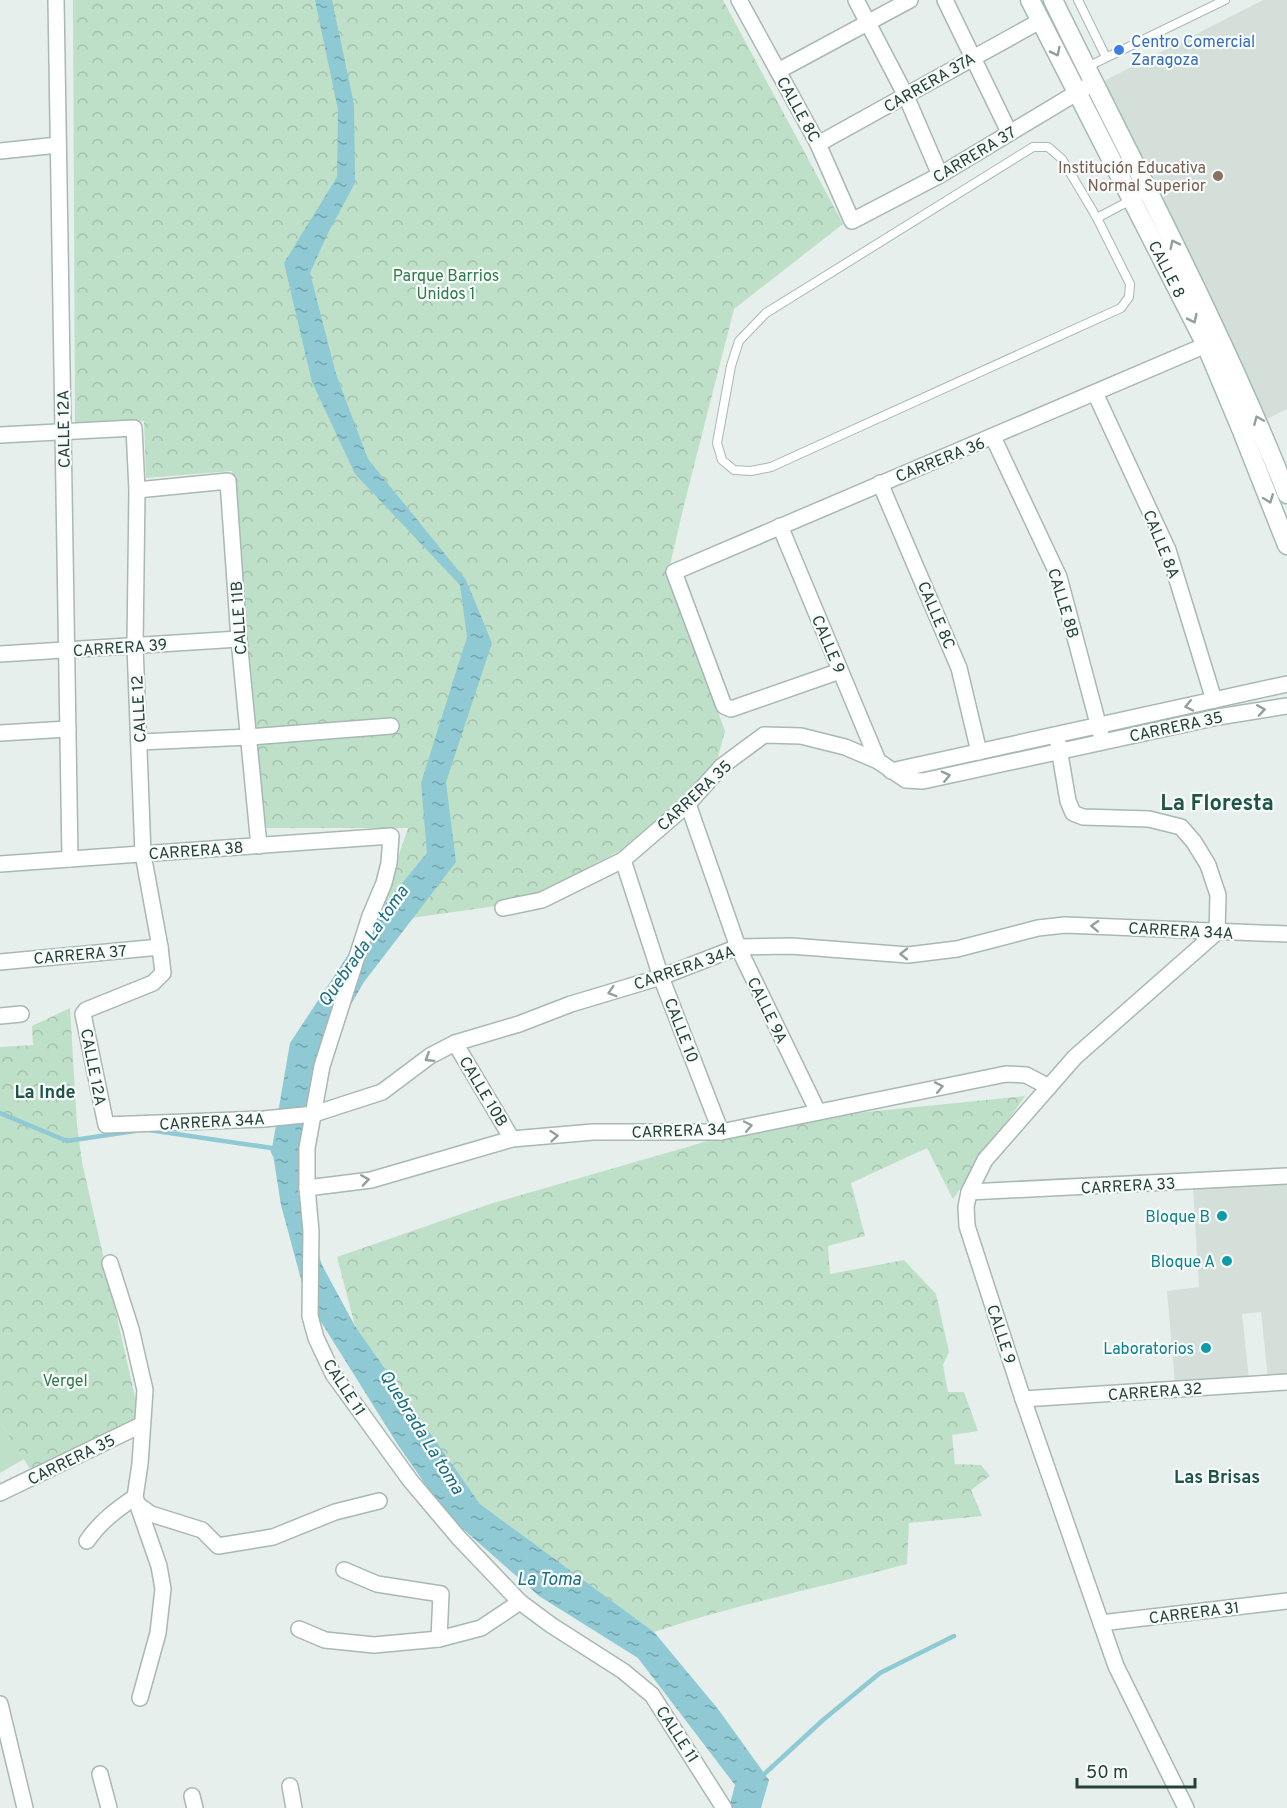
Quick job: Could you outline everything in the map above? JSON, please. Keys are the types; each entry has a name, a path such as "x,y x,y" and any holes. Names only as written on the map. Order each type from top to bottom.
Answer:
{"main road":[{"name":"CALLE 8","path":"1030,0 1206,345 1287,545"},
{"name":"CALLE 8","path":"1053,0 1258,420 1287,494"}],"street":[{"name":"CALLE 12A","path":"56,0 70,859"},
{"name":"CALLE 8C","path":"739,0 818,144 852,221"},
{"path":"856,0 906,96 940,175"},
{"path":"778,71 910,0"},
{"path":"945,0 1009,132"},
{"name":"CARRERA 37A","path":"818,144 1040,21"},
{"name":"CARRERA 37","path":"852,221 940,175 1076,93 1089,75"},
{"path":"0,150 58,145"},
{"name":"CARRERA 36","path":"840,671 731,709 724,706 674,572 1206,345"},
{"name":"CALLE 8A","path":"1095,393 1168,550 1214,700"},
{"name":"CALLE 12","path":"63,431 134,428 137,490 135,646 143,854 163,973 153,983"},
{"path":"0,435 63,431"},
{"name":"CALLE 8B","path":"993,437 1059,577 1102,742"},
{"name":"CALLE 11B","path":"137,490 228,481 239,639 259,846"},
{"name":"CALLE 8C","path":"880,483 959,668 979,752"},
{"name":"CALLE 9","path":"780,526 878,761"},
{"name":"CARRERA 39","path":"0,654 239,639"},
{"name":"CARRERA 35","path":"891,771 1287,684"},
{"name":"CARRERA 35","path":"503,908 542,900 623,860 688,804 722,766 764,735 801,736 845,747 878,761 906,780 923,781 1218,717 1287,706"},
{"path":"140,742 249,737 391,726"},
{"path":"0,733 68,729"},
{"path":"1056,734 1068,801 1073,813 1083,817 1149,819 1181,827 1194,842 1208,866 1218,895 1216,932"},
{"name":"CALLE 9A","path":"688,804 738,947 818,1112"},
{"name":"CARRERA 38","path":"0,864 392,836"},
{"name":"CALLE 11","path":"392,836 384,883 369,916 322,1066 311,1114 307,1148 307,1188 311,1231 310,1316 316,1338 333,1374 410,1480 458,1537 520,1602 551,1625 623,1671 652,1695 723,1806"},
{"name":"CALLE 10","path":"623,860 661,977 721,1132"},
{"name":"CARRERA 34A","path":"106,1125 264,1119 311,1114 382,1092 430,1056 455,1043 661,977 738,947 791,946 908,955 957,949 1038,928 1065,925 1287,934"},
{"name":"CALLE 9","path":"1186,1808 1116,1666 1023,1399 967,1226 966,1207 969,1192 985,1160 1075,1057 1216,932"},
{"name":"CARRERA 37","path":"0,962 160,947"},
{"name":"CALLE 12A","path":"106,1125 83,1014 86,1010 153,983"},
{"path":"0,1016 21,1014"},
{"name":"CALLE 10B","path":"455,1043 512,1139"},
{"name":"CARRERA 34","path":"307,1188 371,1180 512,1139 593,1132 721,1132 1006,1074 1026,1075 1049,1087"},
{"name":"CARRERA 33","path":"969,1192 1287,1176"},
{"path":"110,1263 131,1329 145,1390 136,1500 159,1566 163,1589 158,1633 140,1698"},
{"name":"CARRERA 32","path":"1023,1399 1287,1382"},
{"name":"CARRERA 35","path":"0,1493 141,1425"},
{"path":"136,1500 151,1514 202,1530 218,1546 273,1537 334,1512 379,1501"},
{"path":"87,1541 108,1516 136,1500"},
{"path":"344,1570 377,1584 441,1594 439,1639"},
{"name":"CARRERA 31","path":"1101,1623 1287,1601"},
{"path":"299,1629 325,1640 374,1645 439,1639 481,1628 520,1602"},
{"path":"0,1704 25,1808"},
{"path":"100,1774 109,1808"},
{"path":"290,1786 294,1808"}],"lane":[{"path":"1078,0 1106,57"},
{"path":"1089,75 1106,57 1225,0"},
{"path":"1033,147 1048,147 1062,159 1097,218 1130,284 1129,297 1121,308 771,468 751,471 734,470 722,460 717,443 731,366 739,341 766,313 1033,147"},
{"path":"1097,218 1148,191"}],"shaded area":[{"name":"Institución Educativa Normal Superior","path":"1263,0 1287,0 1287,409 1261,422 1102,82"},
{"path":"1287,1182 1287,1377 1268,1378 1261,1312 1242,1314 1249,1379 1175,1383 1167,1291 1199,1287 1193,1188"}],"green space":[{"name":"Parque Barrios Unidos 1","path":"73,0 723,0 843,224 734,309 668,574 725,731 716,764 691,790 621,850 524,902 376,923 408,828 264,828 232,471 146,478 144,421 75,425"},
{"name":"Vergel","path":"70,1008 77,1125 82,1162 140,1419 32,1472 0,1422 0,1047 33,1045 32,1026"},
{"path":"1025,1096 953,1199 927,1148 851,1183 865,1236 828,1246 830,1274 904,1260 936,1294 949,1352 943,1365 948,1392 964,1392 978,1431 952,1435 955,1464 981,1465 990,1476 971,1490 982,1516 909,1523 907,1564 748,1604 654,1632 480,1504 355,1326 337,1257 490,1204 725,1136 817,1117"},
{"path":"0,1422 24,1459 0,1473"}],"water":[{"name":"La Toma","path":"315,0 332,0 354,104 355,183 310,273 336,374 368,459 466,580 492,643 446,782 456,862 364,982 312,1072 298,1193 322,1265 355,1326 480,1504 654,1632 718,1709 769,1780 761,1808 729,1808 735,1785 638,1658 539,1596 446,1514 398,1445 306,1298 281,1205 272,1148 290,1043 369,923 427,853 421,783 467,637 460,585 355,474 312,382 284,263 337,177 338,110"}],"waterway":[{"path":"0,1113 67,1141 135,1131"},
{"path":"149,1130 272,1148 274,1154"},
{"path":"761,1777 823,1720 880,1673 954,1636"}],"place":[{"name":"Centro Comercial Zaragoza","path":"1119,50"},
{"name":"Institución Educativa Normal Superior","path":"1218,176"},
{"name":"Bloque B","path":"1222,1216"},
{"name":"Bloque A","path":"1227,1261"},
{"name":"Laboratorios","path":"1206,1348"}],"district":[{"name":"La Floresta","path":"1217,802"},
{"name":"La Inde","path":"45,1092"},
{"name":"Las Brisas","path":"1217,1477"}],"water label":[{"name":"Quebrada La toma","path":"363,946"},
{"name":"Quebrada La toma","path":"422,1432"}]}
